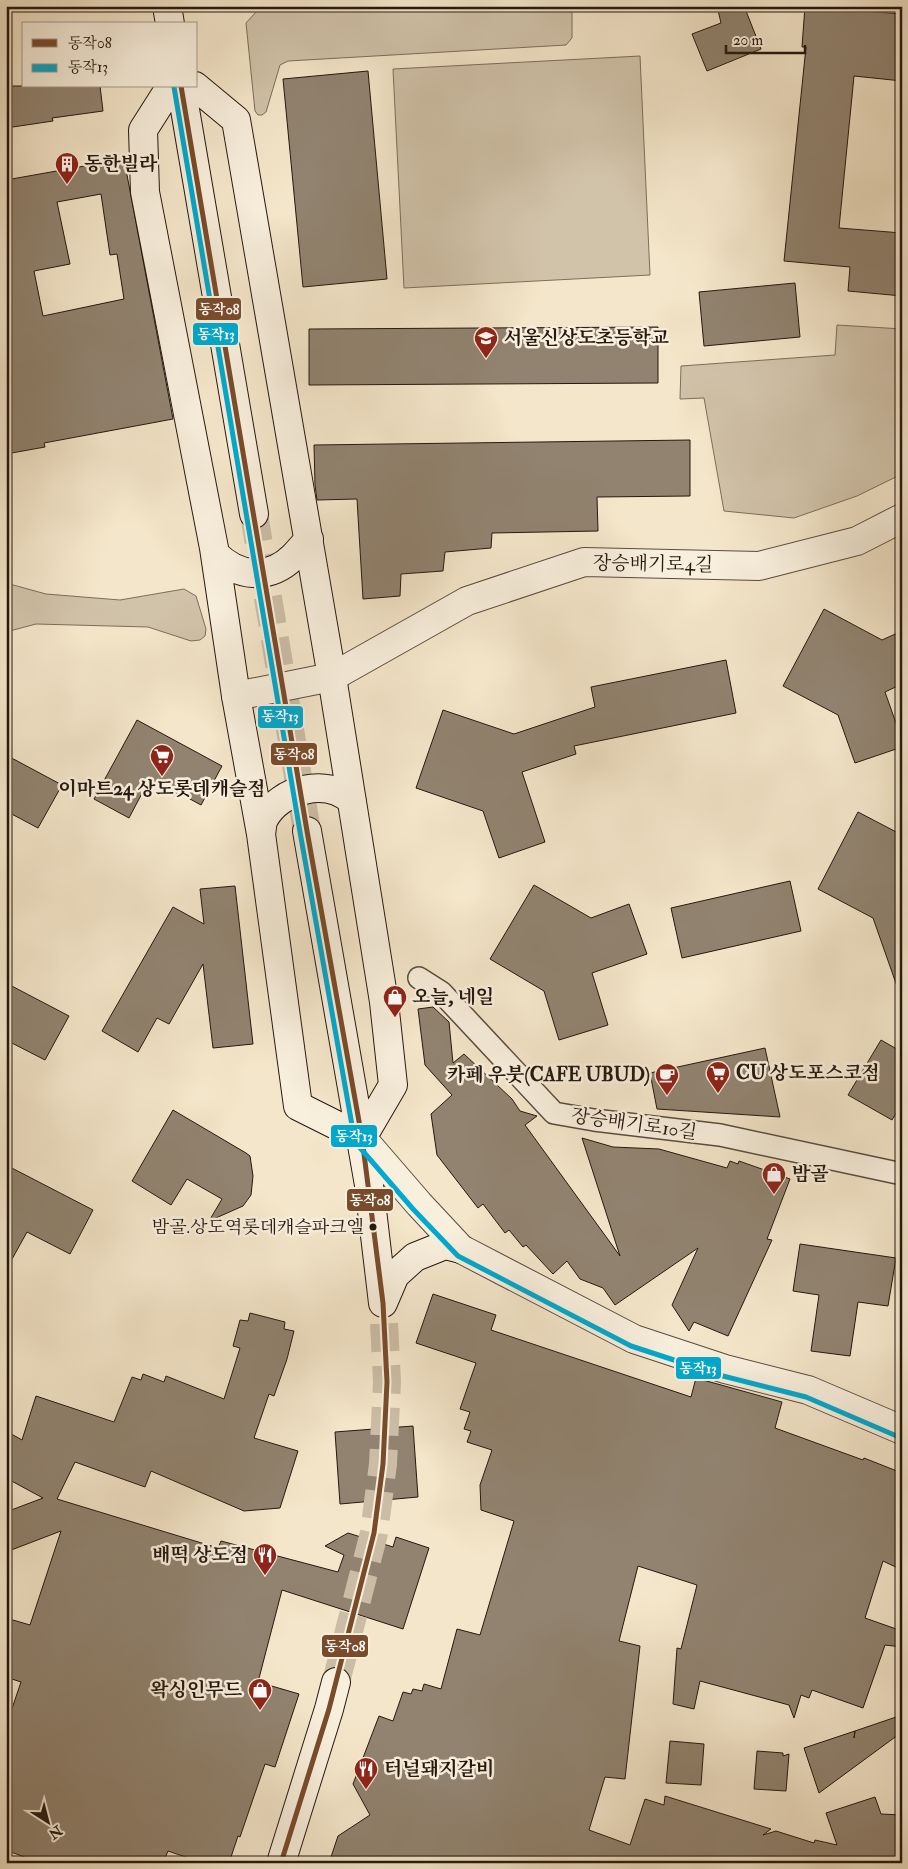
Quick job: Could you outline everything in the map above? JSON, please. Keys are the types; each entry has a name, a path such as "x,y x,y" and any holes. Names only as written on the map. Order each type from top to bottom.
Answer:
{"main road":[{"path":"167,6 170,22"},
{"path":"170,88 143,130 146,192 215,554 236,696 261,834 298,1106 362,1138 419,1204 461,1248"},
{"path":"181,88 254,514"},
{"path":"197,88 236,120 332,676 384,1002 393,1086 362,1138"},
{"name":"장승배기로4길","path":"236,696 332,676 467,601 584,562 759,566 857,541 902,518"},
{"path":"215,554 225,564 242,572 260,574 279,567 293,557 308,539"},
{"path":"261,834 263,820 277,802 295,792 314,788 335,789 345,794 352,801"},
{"path":"307,831 362,1138 383,1303 394,1274 415,1258 445,1245 461,1248 634,1339 725,1369 808,1390 902,1430"},
{"path":"282,1863 336,1682"}],"street":[{"name":"장승배기로10길","path":"420,978 441,992 554,1113 594,1120 720,1135 902,1174"}],"shaded area":[{"path":"268,6 569,7 572,12 572,38 566,45 288,61 280,65 266,112 258,115 255,111 246,23 257,11"},
{"path":"640,56 650,275 404,288 393,69"},
{"path":"837,325 902,329 902,474 857,496 794,518 724,511 704,398 680,399 681,366 835,355"},
{"path":"6,583 46,594 120,600 184,589 196,596 206,629 205,636 200,640 191,641 148,627 36,624 6,632"}],"building":[{"path":"717,6 744,6 761,49 707,71 692,34 721,23"},
{"path":"805,6 902,14 902,81 854,76 839,228 902,233 902,296 848,291 850,267 784,261 806,47 802,47"},
{"path":"368,71 387,279 303,287 283,79"},
{"path":"6,86 22,86 22,88 100,88 103,111 52,118 53,121 6,128"},
{"path":"124,159 173,419 44,443 45,447 6,454 6,180","holes":["101,194 110,255 117,254 124,299 43,316 34,271 70,264 57,202"]},
{"path":"795,283 800,337 704,346 699,292"},
{"path":"658,327 658,383 309,385 309,329"},
{"path":"690,440 690,496 597,497 598,531 492,533 491,548 445,552 443,571 401,574 400,596 363,599 357,499 317,500 314,445"},
{"path":"824,609 882,640 902,631 902,684 885,692 902,740 902,747 855,763 838,715 783,686"},
{"path":"726,660 736,713 574,746 576,754 522,772 545,842 499,858 483,811 416,788 443,710 514,734 595,707 591,687"},
{"path":"137,720 222,766 201,805 179,793 176,797 148,782 129,818 94,799"},
{"path":"6,755 62,785 38,828 6,811"},
{"path":"858,812 902,835 902,992 899,992 873,918 818,889"},
{"path":"790,881 801,931 682,958 671,908"},
{"path":"534,885 591,918 629,904 647,954 592,973 608,1025 559,1040 544,991 490,959"},
{"path":"235,886 253,1044 213,1048 203,964 169,1024 157,1018 138,1052 102,1031 173,907 204,924 200,889"},
{"path":"6,983 69,1016 45,1060 6,1040"},
{"path":"433,1007 449,1022 453,1063 464,1054 512,1099 520,1111 537,1116 525,1125 620,1256 582,1138 613,1147 659,1149 727,1168 730,1161 738,1164 739,1161 790,1179 767,1239 772,1240 728,1336 694,1322 689,1331 672,1305 698,1248 615,1305 603,1288 580,1279 567,1261 553,1274 526,1245 523,1247 509,1230 505,1233 483,1204 478,1208 437,1155 431,1114 452,1095 425,1065 418,1009"},
{"path":"881,1040 902,1052 902,1103 892,1120 848,1095"},
{"path":"765,1048 780,1117 657,1109 650,1073"},
{"path":"173,1110 250,1156 253,1176 251,1195 243,1206 209,1221 222,1199 187,1179 171,1205 132,1181"},
{"path":"6,1165 93,1210 70,1254 27,1232 6,1270"},
{"path":"800,1244 896,1258 888,1306 858,1302 850,1356 811,1351 819,1295 793,1291"},
{"path":"433,1294 496,1315 491,1330 691,1397 696,1378 782,1402 775,1428 902,1473 902,1570 883,1561 865,1618 902,1631 902,1647 885,1645 863,1708 812,1690 809,1698 801,1695 794,1718 789,1705 700,1681 694,1709 673,1704 677,1648 681,1649 697,1585 638,1566 619,1641 640,1646 625,1779 605,1777 589,1830 630,1845 645,1799 664,1805 665,1796 771,1829 763,1835 776,1831 814,1843 815,1840 837,1845 826,1813 875,1797 881,1814 902,1815 902,1863 329,1863 338,1836 370,1815 353,1784 379,1716 393,1721 403,1692 411,1694 413,1689 422,1691 424,1684 441,1689 457,1629 480,1635 514,1521 481,1510 480,1485 492,1450 467,1442 471,1431 464,1429 470,1412 460,1409 476,1363 416,1343"},
{"path":"250,1313 285,1322 284,1329 294,1331 287,1359 274,1396 269,1394 254,1438 298,1451 280,1508 244,1511 151,1471 145,1487 75,1462 57,1499 218,1548 221,1541 338,1572 344,1555 325,1546 348,1533 393,1547 396,1537 429,1548 403,1629 282,1590 258,1682 299,1694 275,1767 265,1764 229,1863 203,1863 168,1851 163,1863 40,1863 6,1850 6,1726 21,1682 6,1677 6,1618 30,1625 61,1531 6,1552 6,1512 43,1498 6,1478 6,1431 22,1440 36,1396 114,1422 132,1377 141,1380 143,1374 164,1382 166,1376 224,1399 240,1348 233,1346 240,1320 248,1321"},
{"path":"413,1426 418,1497 340,1504 335,1432"},
{"path":"902,1715 902,1732 819,1793 804,1748"},
{"path":"670,1741 704,1744 701,1785 666,1783"},
{"path":"757,1751 783,1753 783,1756 789,1754 786,1791 754,1789"}],"tunnel":[{"path":"254,514 307,831"},
{"path":"336,1682 374,1533 383,1464 387,1382 383,1303"}],"transit line":[{"name":"동작13","path":"174,88 300,832 355,1142 413,1209 458,1256 631,1346 723,1376 806,1397 899,1437"},
{"name":"동작08","path":"181,88 307,831 362,1138 383,1303 387,1382 383,1464 374,1533 329,1709 281,1863"}],"place":[{"name":"동한빌라","path":"67,185"},
{"name":"서울신상도초등학교","path":"486,359"},
{"name":"이마트24 상도롯데캐슬점","path":"162,777"},
{"name":"오늘, 네일","path":"395,1018"},
{"name":"CU 상도포스코점","path":"718,1094"},
{"name":"카페 우붓(CAFE UBUD)","path":"667,1096"},
{"name":"밤골","path":"774,1195"},
{"name":"밤골.상도역롯데캐슬파크엘","path":"373,1227"},
{"name":"배떡 상도점","path":"265,1576"},
{"name":"왁싱인무드","path":"260,1711"},
{"name":"터널돼지갈비","path":"366,1790"}]}
